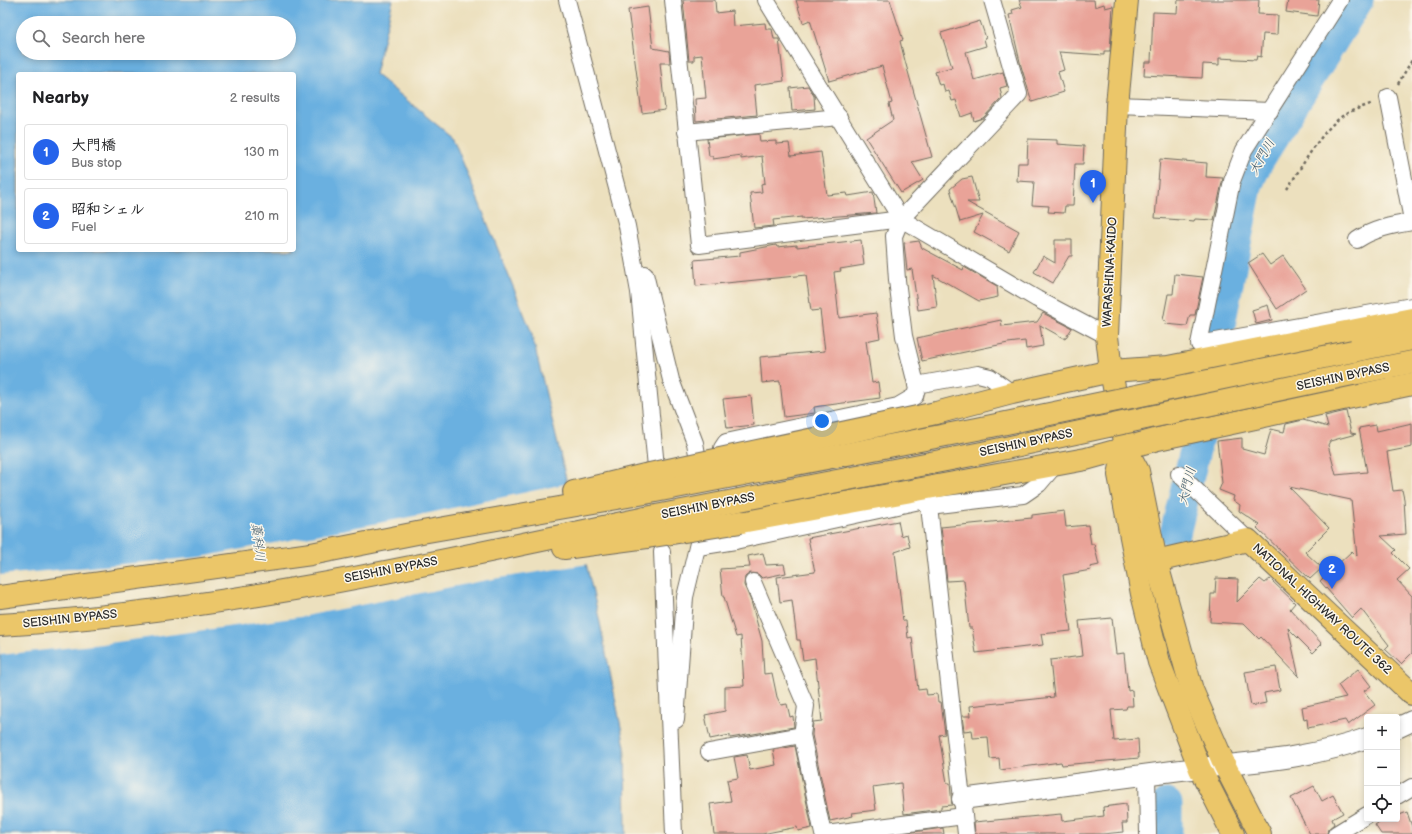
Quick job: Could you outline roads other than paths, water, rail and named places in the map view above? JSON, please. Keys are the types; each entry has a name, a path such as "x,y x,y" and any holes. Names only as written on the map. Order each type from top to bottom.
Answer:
{"highway":[{"name":"WARASHINA-KAIDO","path":"1125,447 1111,371 1107,336 1117,105 1127,0"},
{"path":"422,532 547,498 675,467 936,413 1012,392 1111,371 1168,367 1412,319"},
{"name":"SEISHIN BYPASS","path":"0,597 52,588 311,554 422,532 645,493 977,429 1412,339"},
{"name":"SEISHIN BYPASS","path":"0,625 47,622 144,611 306,586 420,565 646,518 982,453 1412,362"},
{"path":"420,565 646,537 741,522 957,481 1086,459 1125,447 1412,384"},
{"path":"1125,447 1138,471 1156,561 1192,690 1225,766 1260,834"},
{"path":"1125,447 1119,475 1142,594 1159,662 1200,769 1233,834"},
{"name":"NATIONAL HIGHWAY ROUTE 362","path":"1156,561 1248,540 1412,694"},
{"path":"0,589 52,588"},
{"path":"0,630 47,622"}],"street":[{"path":"567,0 627,226 639,292 657,477"},
{"path":"673,0 699,245 901,218"},
{"path":"766,0 901,218 1037,299 1107,336"},
{"path":"735,541 722,448 726,442 898,406 915,396 916,385 904,336 894,236 901,218 1019,94 992,0"},
{"path":"1340,0 1244,150 1232,180 1199,344 1412,306"},
{"path":"1357,240 1366,234 1412,221 1388,97"},
{"path":"1117,105 1270,111"},
{"path":"686,132 838,117"},
{"path":"627,226 642,265 671,380 694,443 696,454"},
{"path":"916,385 978,374 990,377 1012,392"},
{"path":"670,762 678,706 685,598 698,543 735,541 920,501 929,506 1023,495 1039,484 1056,464"},
{"path":"1179,474 1248,540"},
{"path":"929,506 966,834"},
{"path":"662,552 674,834"},
{"path":"754,582 806,706 802,735 823,834"},
{"path":"1400,727 1412,721"},
{"path":"710,752 802,735"},
{"path":"826,834 963,807 1147,775 1259,763 1291,758 1347,746 1364,739"},
{"path":"1147,775 1148,834"},
{"path":"1400,794 1412,787"},
{"path":"1336,834 1364,817"}],"water":[{"name":"藁科川","path":"0,0 393,0 375,74 453,138 531,331 599,618 625,747 626,834 0,834"}],"waterway":[{"name":"大門川","path":"1218,335 1247,186 1257,163 1358,0"},
{"name":"大門川","path":"1175,534 1198,438"},
{"name":"大門川","path":"1167,804 1167,834"}],"place":[{"name":"大門橋","path":"1093,203"},
{"name":"昭和シェル","path":"1332,589"}]}
